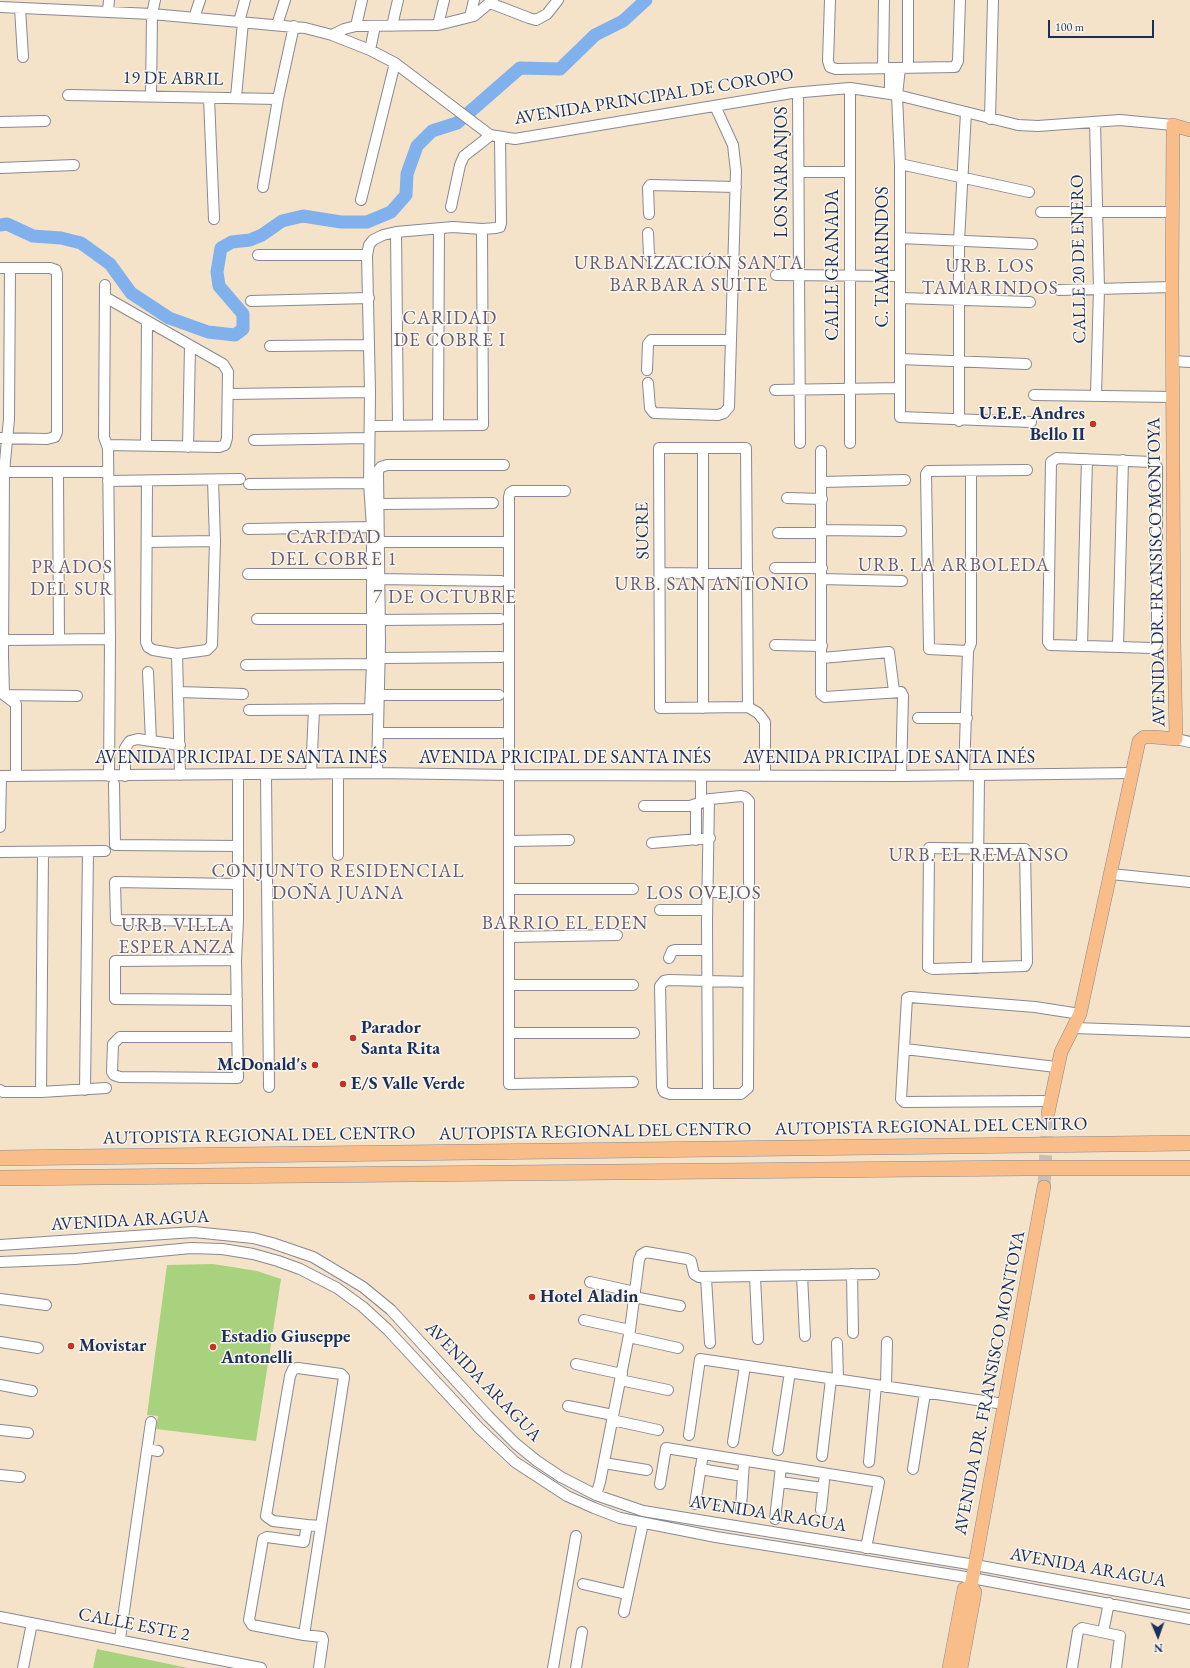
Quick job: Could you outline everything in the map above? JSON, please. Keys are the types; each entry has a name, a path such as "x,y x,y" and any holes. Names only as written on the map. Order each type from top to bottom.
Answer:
{"highway":[{"name":"AUTOPISTA REGIONAL DEL CENTRO","path":"0,1158 1190,1144"},
{"path":"0,1178 1017,1168 1190,1168"}],"main road":[{"name":"AVENIDA PRINCIPAL DE COROPO","path":"1173,125 1190,122"},
{"name":"AVENIDA PRINCIPAL DE COROPO","path":"1173,125 1190,130"},
{"name":"AVENIDA DR. FRANSISCO MONTOYA","path":"1048,1107 1056,1067 1061,1052 1080,1014 1139,741 1144,737 1176,739 1172,287 1173,125"},
{"name":"AVENIDA DR. FRANSISCO MONTOYA","path":"961,1668 975,1592 971,1582 1044,1187"},
{"name":"AVENIDA DR. FRANSISCO MONTOYA","path":"949,1668 964,1589 971,1582"}],"street":[{"path":"108,12 109,0"},
{"path":"151,96 152,14 155,0"},
{"path":"194,18 200,0"},
{"path":"236,97 241,22 245,0"},
{"path":"277,25 284,0"},
{"path":"356,26 362,0"},
{"path":"392,26 398,0"},
{"path":"438,25 444,0"},
{"path":"470,17 474,0"},
{"path":"332,35 356,26 438,25 474,16 492,1 533,20 547,14 558,0"},
{"path":"830,0 828,61 830,67 836,69 950,69 957,65 960,0"},
{"path":"884,0 895,68"},
{"path":"895,68 908,0"},
{"path":"990,119 993,0"},
{"name":"AVENIDA PRINCIPAL DE COROPO","path":"0,7 20,8 53,5 108,12 152,14 294,26 332,35 370,50 395,63 454,106 475,125 496,136 515,139 542,136 798,93 850,88 893,94 1018,125 1038,126 1120,120 1173,125"},
{"path":"20,8 23,57"},
{"path":"263,187 278,99 294,26"},
{"path":"370,50 375,26"},
{"path":"361,200 395,63"},
{"name":"C. TAMARINDOS","path":"895,68 893,94 900,164 900,417 959,420"},
{"name":"CALLE GRANADA","path":"850,88 850,443"},
{"name":"LOS NARANJOS","path":"798,93 800,442"},
{"name":"19 DE ABRIL","path":"68,95 278,99"},
{"path":"209,98 214,219"},
{"path":"648,383 650,408 654,413 718,415 724,413 729,407 732,262 736,171 733,145 715,106"},
{"path":"966,112 961,178 959,241 959,420 1031,422"},
{"path":"0,122 45,121"},
{"name":"CALLE 20 DE ENERO","path":"1095,122 1099,289 1096,395"},
{"path":"377,773 379,695 376,661 375,577 369,483 370,392 367,255 369,245 373,240 383,235 396,232 439,230 453,227 482,229 500,227 502,223 496,136 464,156 460,165 451,207"},
{"path":"900,164 1029,192"},
{"path":"0,168 74,165"},
{"path":"799,172 850,172"},
{"path":"649,214 648,188 650,185 736,187"},
{"path":"1041,212 1172,212"},
{"path":"370,426 482,425 482,229"},
{"path":"438,425 439,230"},
{"path":"396,232 398,425"},
{"path":"648,232 648,255 655,262 732,262"},
{"path":"900,238 1032,244"},
{"path":"258,255 367,255"},
{"path":"3,438 47,439 55,436 57,432 57,274 56,270 50,268 5,268 9,419 3,438 4,695"},
{"path":"776,275 900,276"},
{"path":"105,285 104,437 107,445 108,477 112,780 115,845 238,846"},
{"path":"1059,290 1172,287"},
{"path":"105,297 223,364 228,372 227,438 225,445 220,447 107,445"},
{"path":"251,301 369,298"},
{"path":"900,298 1030,302"},
{"path":"146,446 147,321"},
{"path":"647,370 648,344 651,340 731,340"},
{"path":"270,346 369,345"},
{"path":"188,447 190,346"},
{"path":"900,359 1026,364"},
{"path":"1173,361 1190,362"},
{"path":"775,390 900,388"},
{"path":"228,394 370,392"},
{"path":"1034,394 1173,398"},
{"path":"254,440 369,438"},
{"name":"SUCRE","path":"703,448 660,448 660,708 703,708"},
{"path":"748,707 746,448 703,448 703,708 748,707 758,713 765,722 765,776"},
{"path":"821,451 822,696 894,691 902,692 904,696 901,776"},
{"path":"1057,458 1087,459 1152,462 1158,469 1157,640 1156,645 1153,648 1050,645 1047,639 1051,462 1057,458"},
{"path":"1082,646 1087,459"},
{"path":"1118,647 1123,460"},
{"path":"375,577 379,542 379,469 385,466 504,465"},
{"path":"968,651 929,649 926,474 928,471 1027,470"},
{"path":"964,775 968,651 971,643 971,471"},
{"path":"4,472 58,473 147,482 213,480 369,483"},
{"path":"58,473 58,639"},
{"path":"147,482 146,642 148,647 153,650 177,654 207,650 212,645 215,541 213,480"},
{"path":"822,482 905,480"},
{"path":"565,491 513,491 510,493 509,497 510,1084 632,1082"},
{"path":"787,498 822,500"},
{"path":"378,504 494,503"},
{"path":"248,529 372,527"},
{"path":"778,533 822,531 901,531"},
{"path":"147,542 215,541"},
{"path":"379,542 504,542"},
{"path":"775,568 822,568"},
{"path":"660,573 748,574"},
{"path":"248,574 501,581"},
{"path":"822,579 902,580"},
{"path":"257,619 500,619"},
{"path":"4,640 110,639"},
{"path":"1157,640 1174,640"},
{"path":"775,645 822,646"},
{"path":"822,658 889,652 894,691"},
{"path":"177,654 180,775"},
{"path":"246,665 502,657"},
{"path":"249,710 370,709 376,661"},
{"path":"148,672 151,741"},
{"path":"179,692 243,694"},
{"path":"4,695 77,696"},
{"path":"4,695 16,704 16,775"},
{"path":"379,695 499,695"},
{"path":"311,774 314,710"},
{"path":"918,718 967,718"},
{"path":"378,733 502,733"},
{"path":"125,776 125,748 130,741 138,739 180,745"},
{"path":"1176,739 1190,742"},
{"name":"AVENIDA PRICIPAL DE SANTA INÉS","path":"1,776 16,775 112,780 125,776 377,773 701,776 901,776 1131,773"},
{"path":"237,1037 120,1037 113,1044 112,1072 114,1075 120,1077 238,1078 236,960 238,920 238,774"},
{"path":"266,774 269,1087"},
{"path":"338,774 338,855"},
{"path":"977,968 979,775"},
{"path":"0,827 1,776"},
{"path":"701,776 702,802 710,838 707,910 708,1094"},
{"path":"644,806 702,802 741,796 748,799 749,892 748,1088 741,1094 670,1094 664,1092 662,1087 660,986 669,980 748,982"},
{"path":"696,840 702,802"},
{"path":"652,843 710,838"},
{"path":"510,841 569,840"},
{"path":"931,848 978,848 1025,850 1027,962 1025,966 1021,967 933,969 928,967 927,851 931,848"},
{"path":"0,852 105,851"},
{"path":"41,1092 43,852"},
{"path":"85,1090 88,852"},
{"path":"1111,874 1190,882"},
{"path":"237,884 115,882 116,920 238,920"},
{"path":"509,889 633,889"},
{"path":"708,892 749,892"},
{"path":"660,910 707,910"},
{"path":"509,937 617,934"},
{"path":"669,958 672,951 675,950 707,950"},
{"path":"236,960 115,961 115,999 237,1000"},
{"path":"509,985 633,984"},
{"path":"1048,1107 904,1102 901,1098 905,1049 906,1002 910,997 1035,1007 1080,1014"},
{"path":"1074,1028 1190,1032"},
{"path":"509,1033 634,1034"},
{"path":"905,1049 1056,1067"},
{"path":"0,1090 3,1092 41,1092 106,1088"},
{"name":"AVENIDA ARAGUA","path":"0,1245 194,1232 223,1234 266,1241 313,1258 363,1287 390,1310 488,1416 521,1448 562,1477 596,1495 643,1511 974,1565 1190,1604"},
{"path":"73,1241 75,1259"},
{"name":"AVENIDA ARAGUA","path":"0,1262 75,1259 191,1248 222,1249 253,1254 300,1269 337,1288 363,1307 381,1323 430,1373 479,1428 515,1462 567,1496 620,1518 716,1537 1190,1619"},
{"path":"596,1495 621,1377 641,1255 646,1252 687,1259 691,1262 694,1274 699,1277 706,1278 874,1274"},
{"path":"852,1274 853,1333"},
{"path":"802,1275 805,1336"},
{"path":"755,1276 758,1339"},
{"path":"706,1278 710,1343"},
{"path":"590,1282 634,1295 680,1306"},
{"path":"0,1299 46,1305"},
{"path":"584,1320 678,1348"},
{"path":"0,1342 38,1348"},
{"path":"869,1462 887,1342"},
{"path":"822,1456 835,1380 837,1343"},
{"path":"689,1435 700,1359 1004,1404"},
{"path":"576,1364 668,1390"},
{"path":"734,1442 745,1366"},
{"path":"304,1634 321,1526 344,1377 342,1374 298,1368 293,1369 290,1376 266,1516 273,1521 321,1526"},
{"path":"778,1450 790,1372"},
{"path":"0,1385 32,1391"},
{"path":"913,1469 925,1392"},
{"path":"568,1406 658,1430"},
{"path":"120,1639 151,1422"},
{"path":"0,1430 28,1433"},
{"path":"660,1484 666,1448 879,1482 866,1548"},
{"path":"147,1450 158,1451"},
{"path":"695,1504 703,1454"},
{"path":"741,1509 744,1461"},
{"path":"604,1463 647,1470"},
{"path":"775,1519 781,1467"},
{"path":"700,1469 743,1476"},
{"path":"821,1510 825,1474"},
{"path":"0,1475 20,1477"},
{"path":"780,1482 823,1488"},
{"path":"624,1612 626,1594 643,1523"},
{"path":"304,1542 306,1525"},
{"path":"553,1668 576,1536"},
{"path":"318,1544 267,1537 263,1539 249,1620 252,1625 322,1637 323,1640 319,1668"},
{"path":"583,1584 626,1594"},
{"path":"1103,1632 1109,1604"},
{"name":"CALLE ESTE 2","path":"0,1617 120,1639 261,1668"},
{"path":"23,1668 32,1623"},
{"path":"1072,1668 1079,1628 1120,1636 1116,1668"},
{"path":"576,1668 582,1632"}],"green space":[{"name":"Estadio Giuseppe Antonelli","path":"213,1264 257,1271 281,1279 256,1441 156,1429 158,1416 147,1415 167,1265"},
{"path":"97,1649 188,1668 93,1668"}],"waterway":[{"path":"0,225 7,224 33,236 61,238 81,243 110,264 131,293 169,318 208,332 235,335 243,329 243,314 219,286 217,272 221,248 232,242 250,240 262,235 282,221 303,216 341,222 367,222 391,212 406,195 407,174 417,146 432,131 457,123 520,68 560,69 595,35 623,21 646,0"}],"tunnel":[{"path":"1044,1187 1048,1113"}],"place":[{"name":"U.E.E. Andres Bello II","path":"1093,424"},
{"name":"Parador Santa Rita","path":"353,1038"},
{"name":"McDonald's","path":"315,1065"},
{"name":"E/S Valle Verde","path":"343,1084"},
{"name":"Hotel Aladin","path":"532,1297"},
{"name":"Movistar","path":"71,1346"},
{"name":"Estadio Giuseppe Antonelli","path":"213,1347"}],"district":[{"name":"URBANIZACIÓN SANTA BARBARA SUITE","path":"689,275"},
{"name":"URB. LOS TAMARINDOS","path":"990,278"},
{"name":"CARIDAD DE COBRE I","path":"450,330"},
{"name":"CARIDAD DEL COBRE 1","path":"334,549"},
{"name":"URB. LA ARBOLEDA","path":"954,566"},
{"name":"PRADOS DEL SUR","path":"72,579"},
{"name":"URB. SAN ANTONIO","path":"712,585"},
{"name":"7 DE OCTUBRE","path":"445,598"},
{"name":"URB. EL REMANSO","path":"979,856"},
{"name":"CONJUNTO RESIDENCIAL DOÑA JUANA","path":"338,883"},
{"name":"LOS OVEJOS","path":"704,894"},
{"name":"BARRIO EL EDEN","path":"565,924"},
{"name":"URB. VILLA ESPERANZA","path":"177,937"}]}
